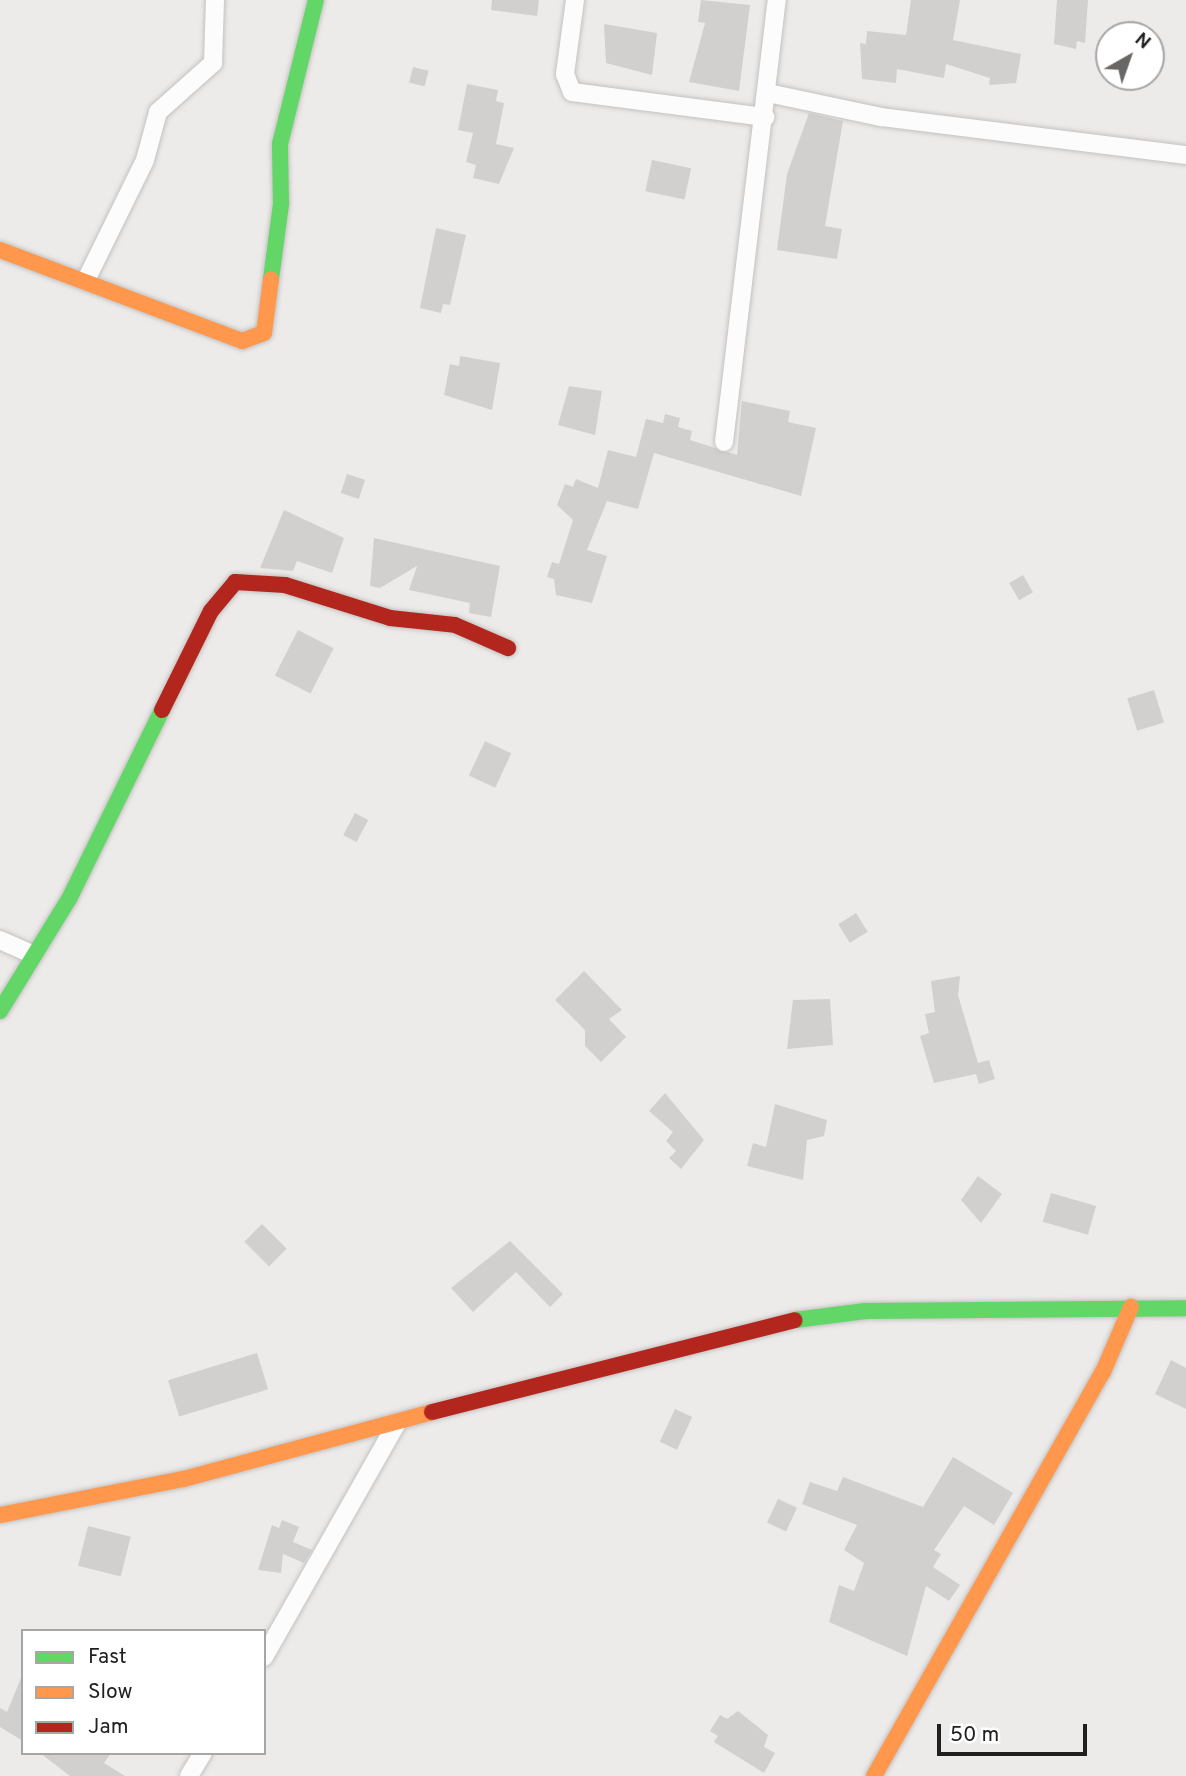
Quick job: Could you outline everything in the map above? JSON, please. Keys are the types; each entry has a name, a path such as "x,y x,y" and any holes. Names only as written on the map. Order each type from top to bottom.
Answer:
{"street":[{"path":"87,278 145,160 158,112 213,63 215,0"},
{"path":"0,250 87,278 242,341 264,333 281,204 280,144 316,0"},
{"path":"575,0 565,74 572,92 765,117"},
{"path":"724,442 768,93 777,0"},
{"path":"768,93 881,117 1186,155"},
{"path":"0,1011 32,954 70,897 211,611 235,582 285,585 390,618 455,625 508,648"},
{"path":"0,940 32,954"},
{"path":"874,1776 1103,1372 1131,1307"},
{"path":"0,1515 184,1479 755,1325 865,1311 1186,1308"},
{"path":"266,1653 397,1423"},
{"path":"189,1776 202,1755"}],"building":[{"path":"492,0 539,0 537,16 491,10"},
{"path":"701,0 750,5 739,91 689,82 705,23 698,22"},
{"path":"911,0 960,0 953,40 1021,54 1016,83 989,85 990,78 946,64 944,78 897,69 896,83 862,79 860,43 866,44 867,31 906,35"},
{"path":"1057,0 1088,0 1085,43 1077,41 1076,49 1054,44"},
{"path":"604,24 657,33 652,75 606,63"},
{"path":"413,67 429,71 425,86 409,83"},
{"path":"467,84 498,90 496,101 504,103 496,144 514,148 499,184 473,178 476,165 466,162 473,133 458,130"},
{"path":"809,113 843,121 825,226 842,229 837,259 777,250 787,174"},
{"path":"652,160 691,168 684,200 645,191"},
{"path":"436,228 466,235 450,305 443,304 441,313 420,308"},
{"path":"460,356 500,363 492,410 444,395 450,364 459,366"},
{"path":"569,386 602,391 595,435 558,425"},
{"path":"742,401 790,411 788,422 816,428 801,496 654,453 638,509 607,501 587,550 607,556 592,603 556,595 554,579 547,577 552,562 559,564 573,520 557,505 565,484 573,487 576,479 598,488 608,450 636,457 646,419 663,423 665,414 680,418 678,427 692,431 690,440 737,455"},
{"path":"347,474 365,480 359,499 341,493"},
{"path":"284,510 344,538 332,573 297,561 293,571 260,568"},
{"path":"374,538 500,566 491,617 469,613 470,603 409,590 417,566 380,588 370,586"},
{"path":"1023,575 1033,592 1019,600 1009,583"},
{"path":"298,630 334,648 310,694 275,675"},
{"path":"1154,690 1164,723 1137,731 1127,698"},
{"path":"485,741 511,753 495,788 469,775"},
{"path":"355,813 368,820 357,842 343,835"},
{"path":"856,913 868,932 850,943 838,924"},
{"path":"584,971 622,1010 609,1019 626,1037 601,1062 585,1046 585,1030 555,1000"},
{"path":"960,976 958,995 978,1063 989,1060 995,1079 979,1084 976,1074 934,1083 920,1036 929,1033 925,1014 935,1012 931,981"},
{"path":"830,999 833,1045 787,1049 793,1000"},
{"path":"665,1093 704,1140 681,1169 669,1158 676,1151 666,1141 673,1132 649,1111"},
{"path":"775,1104 827,1120 824,1136 807,1140 803,1180 747,1166 753,1143 766,1147"},
{"path":"978,1176 1002,1194 981,1223 961,1200"},
{"path":"1051,1193 1096,1206 1088,1235 1043,1222"},
{"path":"262,1224 287,1249 269,1266 244,1242"},
{"path":"510,1241 563,1294 550,1307 516,1272 473,1312 451,1288"},
{"path":"257,1353 268,1389 179,1417 168,1380"},
{"path":"1171,1360 1186,1368 1186,1409 1155,1394"},
{"path":"675,1409 692,1417 677,1450 660,1442"},
{"path":"953,1457 1013,1493 994,1525 964,1506 934,1550 941,1554 933,1567 960,1585 949,1601 926,1586 907,1656 829,1622 839,1585 854,1591 864,1563 844,1550 857,1525 802,1504 810,1482 837,1491 843,1477 923,1507"},
{"path":"778,1499 797,1508 786,1531 767,1523"},
{"path":"282,1520 299,1527 293,1542 312,1550 304,1563 283,1554 281,1573 258,1570 272,1525 279,1528"},
{"path":"88,1526 131,1537 121,1576 78,1566"},
{"path":"21,1678 21,1740 0,1727 0,1708 7,1712"},
{"path":"738,1711 768,1735 764,1747 775,1753 764,1773 714,1742 718,1736 710,1731 720,1715 727,1719"},
{"path":"43,1755 110,1755 104,1763 125,1776 70,1776"}],"traffic: fast":[{"path":"271,279 281,204 280,144 316,0"},
{"path":"0,1011 70,897 162,710"},
{"path":"795,1320 865,1311 1186,1308"}],"traffic: slow":[{"path":"0,250 242,341 264,333 271,279"},
{"path":"874,1776 1103,1372 1131,1307"},
{"path":"0,1515 184,1479 432,1412"}],"traffic: jam":[{"path":"162,710 211,611 235,582 285,585 390,618 455,625 508,648"},
{"path":"432,1412 795,1320"}]}
